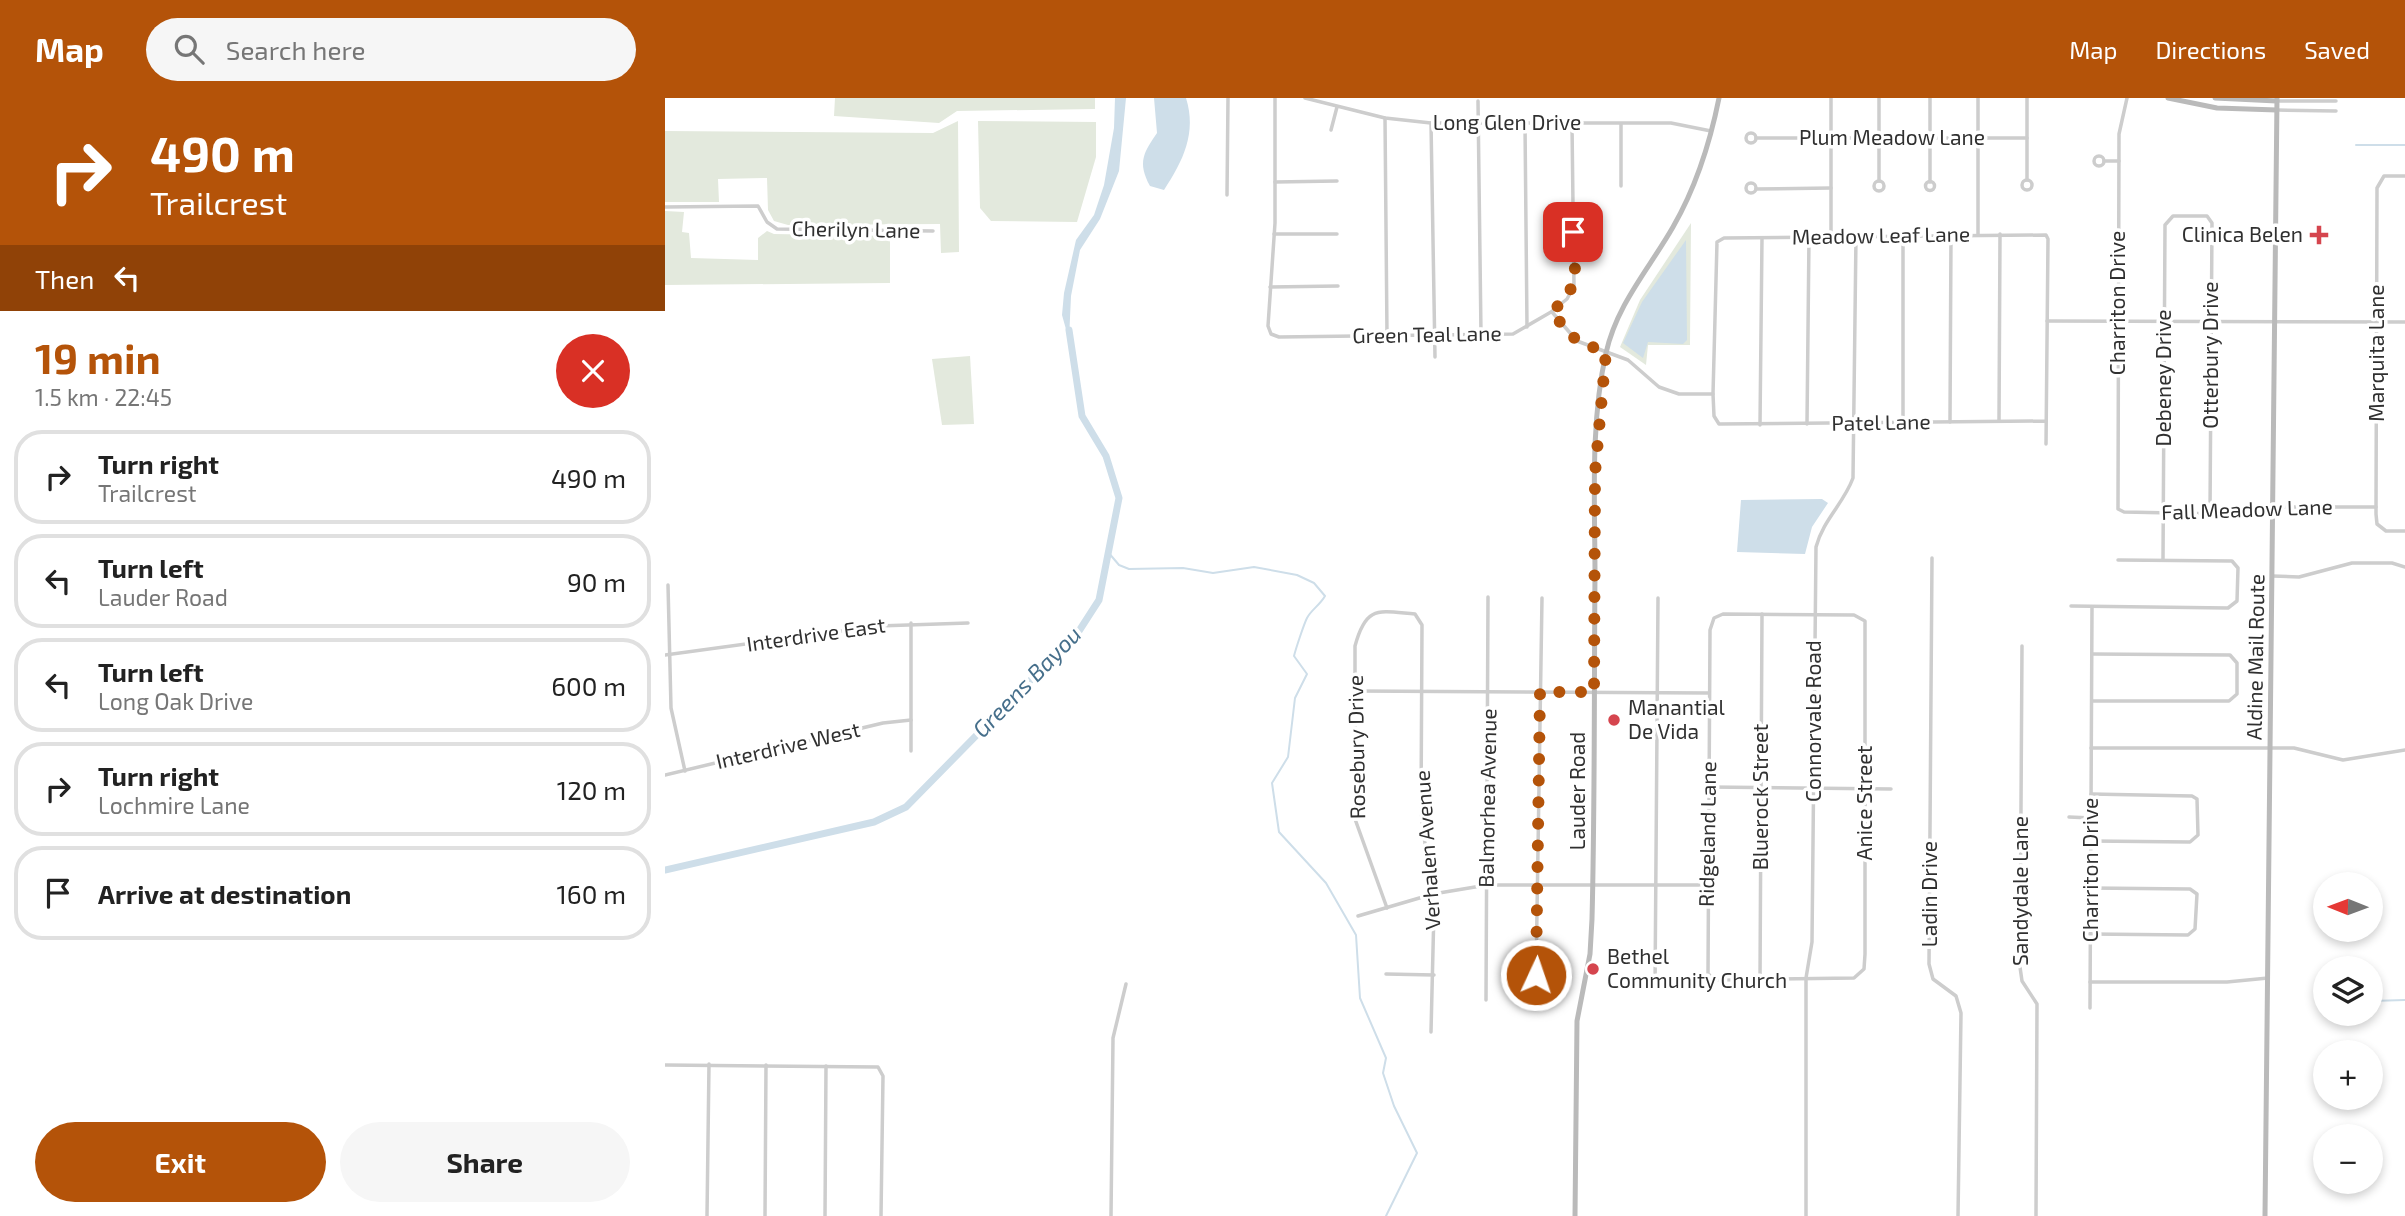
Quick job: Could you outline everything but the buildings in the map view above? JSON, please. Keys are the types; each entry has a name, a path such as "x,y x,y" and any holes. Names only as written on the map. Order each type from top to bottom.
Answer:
{"main road":[{"name":"Lauder Road","path":"1575,1216 1577,1021 1590,954 1593,886 1595,473 1606,352 1625,302 1683,207 1711,131 1719,98"},
{"path":"2168,98 2204,106 2277,110"},
{"path":"2204,106 2206,98"},
{"path":"2215,98 2277,100"},
{"name":"Aldine Mail Route","path":"2265,1216 2277,100"}],"street":[{"path":"1227,195 1228,98"},
{"path":"1275,98 1274,234 1270,287 1338,286"},
{"name":"Long Glen Drive","path":"1305,98 1385,118 1431,123 1671,123 1711,131"},
{"path":"1831,98 1831,237"},
{"path":"1879,98 1879,181"},
{"path":"1930,98 1930,181"},
{"path":"1978,98 1978,234"},
{"path":"2027,98 2027,180"},
{"name":"Charriton Drive","path":"2119,509 2119,160 2120,123 2127,98"},
{"path":"2277,100 2336,101"},
{"path":"1478,101 1481,334"},
{"path":"1331,130 1337,107"},
{"path":"2277,110 2336,111"},
{"path":"1385,118 1387,335"},
{"path":"1431,123 1435,357"},
{"path":"1525,124 1527,327"},
{"name":"Green Teal Lane","path":"1270,287 1268,326 1271,334 1279,337 1513,334 1527,327 1551,312 1570,295 1574,286 1572,124"},
{"path":"1621,186 1622,124"},
{"name":"Plum Meadow Lane","path":"1756,138 2027,138"},
{"path":"2104,161 2119,160"},
{"name":"Marquita Lane","path":"2405,176 2382,178 2377,188 2376,507 2377,524 2386,531 2405,531"},
{"path":"1275,182 1336,181"},
{"path":"1756,189 1831,188"},
{"name":"Cherilyn Lane","path":"665,207 758,206 767,222 777,229 933,231"},
{"name":"Debeney Drive","path":"2163,560 2166,221 2173,216 2189,215"},
{"name":"Otterbury Drive","path":"2189,215 2207,216 2212,223 2210,513"},
{"path":"1274,234 1337,234"},
{"path":"1999,421 2000,234"},
{"path":"1950,422 1951,235"},
{"name":"Meadow Leaf Lane","path":"1713,394 1717,242 1724,238 2046,235 2047,321"},
{"name":"Connorvale Road","path":"1806,1216 1806,978 1812,942 1816,547 1825,523 1842,501 1853,478 1856,236"},
{"path":"1902,423 1903,236"},
{"path":"1807,424 1809,237"},
{"path":"1760,425 1762,238"},
{"path":"1551,312 1577,341 1628,360 1665,390 1713,394"},
{"path":"2046,444 2047,321 2405,322"},
{"name":"Patel Lane","path":"1713,394 1717,422 1722,425 2046,421"},
{"name":"Fall Meadow Lane","path":"2119,509 2124,512 2210,513 2273,506 2376,507"},
{"name":"Ladin Drive","path":"1932,558 1929,964 1933,979 1956,996 1961,1013 1958,1216"},
{"path":"2071,606 2228,608 2236,603 2238,568 2232,561 2118,560"},
{"path":"2273,576 2299,577 2352,563 2392,563 2405,567"},
{"path":"668,585 667,655 671,708 685,771"},
{"name":"Balmorhea Avenue","path":"1486,1000 1488,597"},
{"path":"1536,975 1542,598"},
{"path":"1655,989 1658,598"},
{"name":"Charriton Drive","path":"2090,1008 2092,607"},
{"name":"Verhalen Avenue","path":"1361,624 1373,614 1386,612 1415,614 1422,625 1421,814 1433,894 1434,975 1431,1032"},
{"name":"Ridgeland Lane","path":"1760,980 1710,977 1709,693 1710,630 1714,618 1723,614 1762,614"},
{"path":"1762,614 1815,615"},
{"name":"Bluerock Street","path":"1760,980 1762,614"},
{"name":"Anice Street","path":"1806,978 1849,978 1859,975 1864,969 1867,626 1864,620 1854,615 1815,615"},
{"path":"911,623 911,751"},
{"name":"Interdrive East","path":"667,655 911,623 968,623"},
{"name":"Rosebury Drive","path":"1361,624 1355,646 1355,820 1387,908"},
{"name":"Sandydale Lane","path":"2022,646 2020,967 2022,981 2037,1004 2036,1216"},
{"path":"2092,654 2230,655 2237,661 2236,696 2229,701 2092,701"},
{"path":"1356,691 1709,693"},
{"name":"Interdrive West","path":"665,775 883,723 911,720"},
{"path":"2091,748 2294,748 2343,760 2405,750"},
{"path":"1709,787 1891,789"},
{"path":"2091,794 2192,796 2197,799 2198,816 2198,835 2190,842 2091,841"},
{"path":"2069,817 2091,818"},
{"path":"1357,916 1433,894 1487,885 1708,885"},
{"path":"2090,888 2190,889 2197,894 2196,929 2188,935 2090,934"},
{"path":"1386,974 1434,975"},
{"path":"1760,980 1806,978"},
{"path":"2090,982 2227,982 2268,978"},
{"path":"1111,1216 1113,1038 1126,984"},
{"path":"707,1216 709,1064"},
{"path":"665,1065 879,1067 883,1076 881,1216"},
{"path":"765,1216 766,1065"},
{"path":"825,1216 826,1066"}],"shaded area":[{"path":"835,98 1095,98 1095,109 957,111 939,123 834,116"},
{"path":"1115,98 1126,98 1119,171 1100,219 1080,250 1071,296 1069,340 1062,315 1064,293 1076,240 1094,215 1104,185 1114,128"},
{"path":"1154,98 1186,98 1189,111 1186,146 1164,190 1150,186 1143,164 1146,152 1157,133"},
{"path":"958,121 959,252 941,253 940,224 788,225 774,221 768,210 767,178 718,179 719,202 665,202 665,131 933,133"},
{"path":"978,121 1096,122 1096,157 1077,222 991,221 980,208"},
{"path":"665,211 684,212 682,232 689,233 691,258 758,260 758,238 767,231 774,234 890,236 890,283 665,285"},
{"path":"1691,223 1690,345 1648,345 1646,365 1620,347 1640,300"},
{"path":"1686,240 1687,340 1683,344 1648,342 1643,358 1623,343 1642,302"},
{"path":"970,356 974,424 942,425 932,359"},
{"path":"1822,499 1828,503 1812,527 1805,554 1737,552 1741,500"}],"waterway":[{"path":"2356,145 2405,145"},
{"name":"Greens Bayou","path":"665,870 874,822 906,807 1079,631 1099,600 1119,498 1106,456 1082,416 1069,330"},
{"path":"1108,552 1119,565 1129,569 1183,568 1213,573 1254,567 1297,575 1314,583 1325,596 1307,618 1295,652 1294,656 1307,674 1295,698 1288,757 1272,783 1279,832 1326,883 1356,935 1360,998 1386,1058 1383,1073 1394,1106 1417,1153 1386,1216"},
{"path":"2383,1001 2405,1000"}],"place":[{"name":"Clinica Belen","path":"2319,235"},
{"name":"Manantial De Vida","path":"1614,720"},
{"name":"Bethel Community Church","path":"1593,969"}],"route":[{"path":"1536,975 1540,692 1594,692 1595,473 1602,371 1606,352 1577,341 1551,312 1567,299 1574,286 1573,232"}]}
